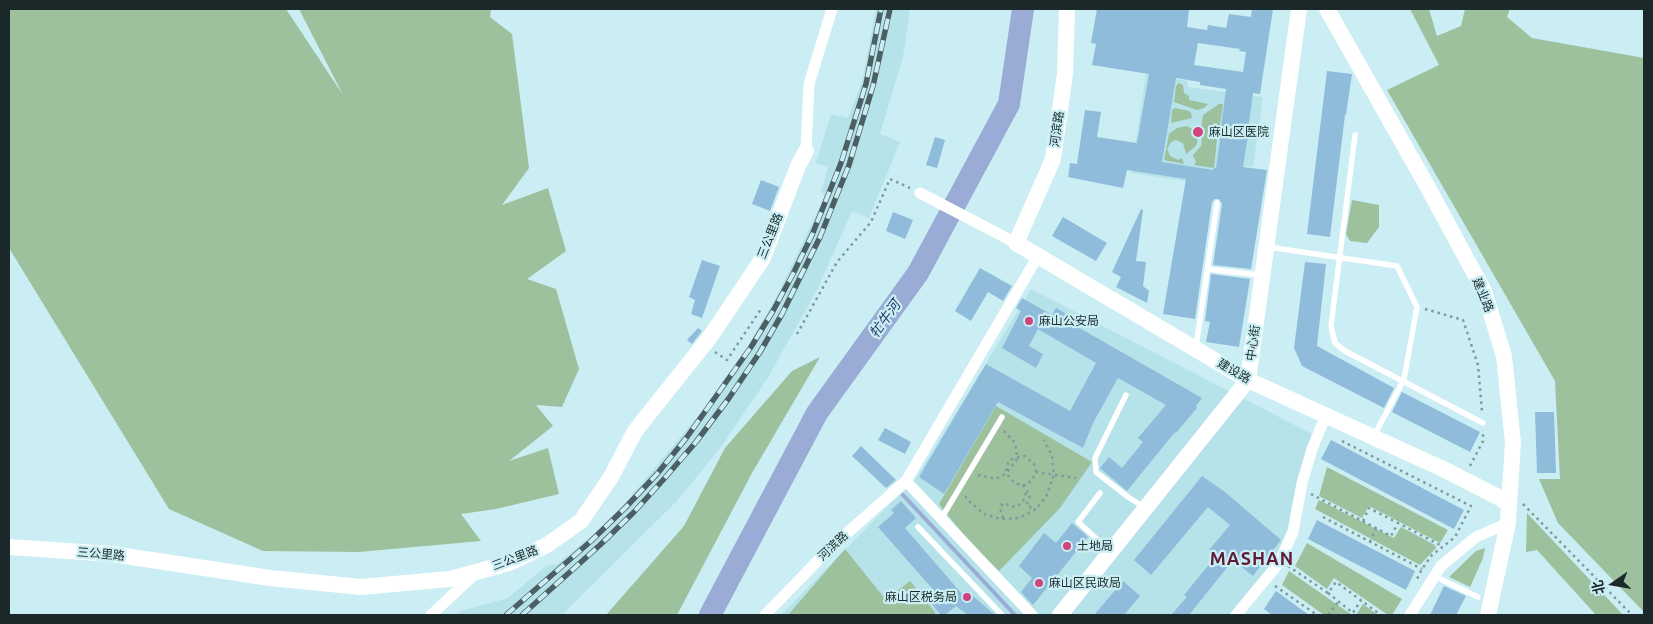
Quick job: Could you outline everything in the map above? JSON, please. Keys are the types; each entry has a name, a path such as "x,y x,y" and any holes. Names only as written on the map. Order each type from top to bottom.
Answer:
{"street":[{"path":"806,152 809,84 832,9"},
{"name":"河滨路","path":"1016,243 1053,159 1065,74 1067,9"},
{"name":"中心街","path":"1248,380 1299,9"},
{"name":"建业路","path":"1327,9 1484,291 1504,356 1512,443 1506,499 1508,524 1488,615"},
{"name":"三公里路","path":"9,547 112,554 270,578 360,586 450,579 509,563 547,545 581,521 611,477 635,431 710,337 763,258 798,166 806,152"},
{"path":"920,193 1016,243"},
{"name":"建设路","path":"1016,243 1248,380 1506,499"},
{"name":"河滨路","path":"765,615 831,547 906,481 1038,256"},
{"path":"1060,615 1248,380"},
{"path":"1236,615 1280,560 1293,532 1301,489 1312,449 1326,415"},
{"path":"906,481 1032,615"},
{"path":"1410,615 1441,566 1476,537 1508,524"},
{"path":"431,615 477,571"}],"lane":[{"path":"1355,135 1331,326 1335,343 1345,351 1483,423"},
{"path":"1195,349 1217,203"},
{"path":"1266,247 1397,266 1417,307 1403,381 1374,437"},
{"path":"1207,269 1262,275"},
{"path":"1126,395 1095,458 1096,472 1146,508"},
{"path":"941,519 1002,417"},
{"path":"1100,493 1078,522 1111,552"},
{"path":"918,527 1002,615"},
{"path":"1434,576 1478,597"}],"path":[{"path":"797,334 837,262 871,222 890,179 920,193"},
{"path":"1417,307 1462,320 1478,365 1483,441 1464,479"},
{"path":"727,360 762,309"},
{"path":"970,471 981,477 996,478 1005,474 1012,467 1017,456 1015,443 1007,432 997,426"},
{"path":"960,489 971,503 984,514 1003,518 1019,518 1036,510 1046,497 1054,475 1052,456 1044,440"},
{"path":"1342,441 1471,506 1455,537 1432,556 1422,569 1415,584"},
{"path":"1017,456 1025,456 1034,464 1036,472 1028,484 1016,484 1008,475 1006,468 1009,461 1017,456"},
{"path":"1036,472 1076,478"},
{"path":"1023,485 1030,496 1027,502 1028,506 1036,510"},
{"path":"1301,489 1391,536 1398,523"},
{"path":"1003,518 1000,508 1004,503 1015,507 1025,498 1026,490"},
{"path":"1506,499 1528,507 1632,615"},
{"path":"1363,521 1369,508 1442,546"},
{"path":"1322,516 1422,569"},
{"path":"1370,542 1376,528"},
{"path":"1280,560 1328,593 1352,613 1361,600"},
{"path":"1266,579 1317,615"},
{"path":"1328,593 1336,582 1381,615"},
{"path":"1328,615 1338,602"}],"shaded area":[{"path":"876,9 910,9 903,57 880,134 900,142 869,218 852,211 817,290 767,379 721,447 677,501 562,615 456,615 461,611 508,598 546,566 557,564 594,534 628,500 708,404 747,348 778,294 825,196 821,191 828,167 816,163 831,114 848,118 862,82"},
{"name":"麻山区医院","path":"1146,74 1188,81 1188,87 1263,97 1253,167 1245,166 1244,177 1235,188 1131,173"},
{"path":"1031,289 1312,434 1292,505 1289,525 1275,558 1260,578 1229,615 781,615 915,480"}],"green space":[{"path":"9,9 286,9 343,95 299,9 491,9 490,17 512,34 529,168 502,205 548,188 566,251 527,279 556,289 579,369 562,407 536,405 553,426 509,461 548,448 559,494 496,509 461,514 481,541 359,552 263,551 169,509 9,248"},
{"path":"1410,9 1429,9 1437,36 1461,26 1465,9 1510,9 1507,17 1532,38 1644,58 1644,612 1558,523 1539,479 1560,479 1555,381 1387,90 1439,65"},
{"path":"1179,83 1183,85 1184,93 1189,96 1189,100 1208,104 1204,108 1197,110 1174,102 1176,86"},
{"path":"1219,104 1223,104 1220,125 1215,129 1214,134 1217,139 1214,168 1194,165 1196,162 1193,155 1201,146 1202,139 1199,130 1201,129 1203,115"},
{"path":"1175,108 1189,111 1192,118 1171,123 1172,110"},
{"path":"1186,126 1191,128 1198,136 1197,144 1186,154 1183,143 1176,140 1171,142 1167,149 1170,156 1178,160 1182,158 1184,164 1164,160 1169,134 1177,128"},
{"path":"1352,200 1379,205 1379,227 1367,243 1350,241 1346,234"},
{"path":"820,357 752,473 677,615 606,615 684,526 725,448 792,371"},
{"path":"996,406 1092,462 1060,508 999,571 971,544 939,504"},
{"path":"1327,467 1448,530 1440,543 1369,506 1362,518 1319,496"},
{"path":"1319,500 1394,538 1401,527 1435,545 1436,548 1420,565 1315,509"},
{"path":"1527,513 1623,615 1596,615 1537,550 1526,552"},
{"path":"1307,543 1402,599 1392,615 1388,615 1334,578 1327,589 1295,566"},
{"path":"1485,548 1483,558 1470,587 1449,577 1476,551"},
{"path":"845,549 886,600 910,581 935,612 935,615 788,615"},
{"path":"1289,571 1352,615 1324,615 1282,585"},
{"path":"1363,604 1378,615 1356,615"}],"building":[{"path":"1097,9 1189,9 1187,27 1207,30 1208,25 1226,28 1229,14 1251,17 1252,9 1273,9 1260,94 1253,93 1248,130 1250,135 1247,141 1243,167 1267,170 1251,269 1213,265 1222,204 1219,199 1215,199 1212,202 1195,319 1163,314 1186,179 1127,170 1123,188 1068,177 1070,163 1077,164 1085,110 1101,112 1097,137 1137,143 1149,74 1092,65 1096,44 1091,43","holes":["1198,43 1240,49 1239,51 1246,52 1243,72 1194,65","1176,78 1200,82 1200,85 1226,89 1221,127 1216,131 1220,140 1216,168 1213,170 1162,162"]},
{"path":"1327,71 1352,74 1330,237 1307,234"},
{"path":"935,137 945,140 937,168 926,165"},
{"path":"761,180 779,187 770,211 752,204"},
{"path":"1141,209 1143,210 1136,261 1146,262 1143,286 1149,291 1147,303 1116,287 1121,277 1112,272"},
{"path":"893,212 913,220 905,239 886,231"},
{"path":"1063,217 1107,243 1096,261 1052,236"},
{"path":"702,260 720,266 702,318 691,314 695,300 689,297"},
{"path":"1305,262 1326,264 1317,346 1394,388 1384,408 1302,366 1294,348"},
{"path":"980,268 1012,286 1003,301 988,292 971,321 955,311"},
{"path":"1211,274 1250,279 1239,347 1206,342 1210,322 1205,321"},
{"path":"1022,298 1052,315 1056,308 1072,317 1069,322 1202,398 1196,406 1197,408 1127,491 1100,468 1109,457 1122,468 1143,442 1138,438 1166,405 1118,378 1093,423 1083,448 998,402 944,494 919,477 986,364 1070,411 1096,363 1038,329 1029,346 1043,354 1036,368 1002,348 1021,311 1016,308"},
{"path":"698,328 702,331 692,344 687,340"},
{"path":"1402,392 1480,432 1470,452 1392,412"},
{"path":"1535,412 1554,412 1556,473 1537,473"},
{"path":"885,428 911,442 905,454 878,440"},
{"path":"1331,440 1464,510 1454,529 1321,459"},
{"path":"861,446 896,480 886,488 852,456"},
{"path":"1202,476 1225,492 1281,540 1253,576 1233,560 1189,615 1171,615 1187,597 1184,595 1216,556 1209,550 1230,525 1208,507 1151,575 1134,560"},
{"path":"901,501 916,518 905,528 962,594 966,590 995,615 968,615 956,606 945,615 941,615 929,601 937,594 878,527 894,513 891,510"},
{"path":"1317,520 1415,571 1406,590 1308,539"},
{"path":"1072,523 1088,537 1033,605 1021,592 1032,578 1019,566 1044,533 1056,543"},
{"path":"1123,581 1140,596 1124,615 1094,615"},
{"path":"1444,586 1466,596 1456,615 1430,615"},
{"path":"1276,591 1309,615 1272,615 1264,609"}],"waterway":[{"name":"牤牛河","path":"710,615 817,413 918,273 1009,104 1023,9"},
{"path":"903,495 1015,615"}],"railway":[{"path":"506,615 591,541 657,474 687,437 751,347 793,274 812,235 841,163 866,84 881,9"},
{"path":"522,615 600,545 663,480 696,442 760,352 782,314 820,237 849,165 873,86 890,9"}],"place":[{"name":"麻山区医院","path":"1198,132"},
{"name":"麻山公安局","path":"1029,321"},
{"name":"土地局","path":"1067,546"},
{"name":"麻山区民政局","path":"1039,583"},
{"name":"麻山区税务局","path":"967,597"}],"district":[{"name":"MASHAN","path":"1252,559"}]}
